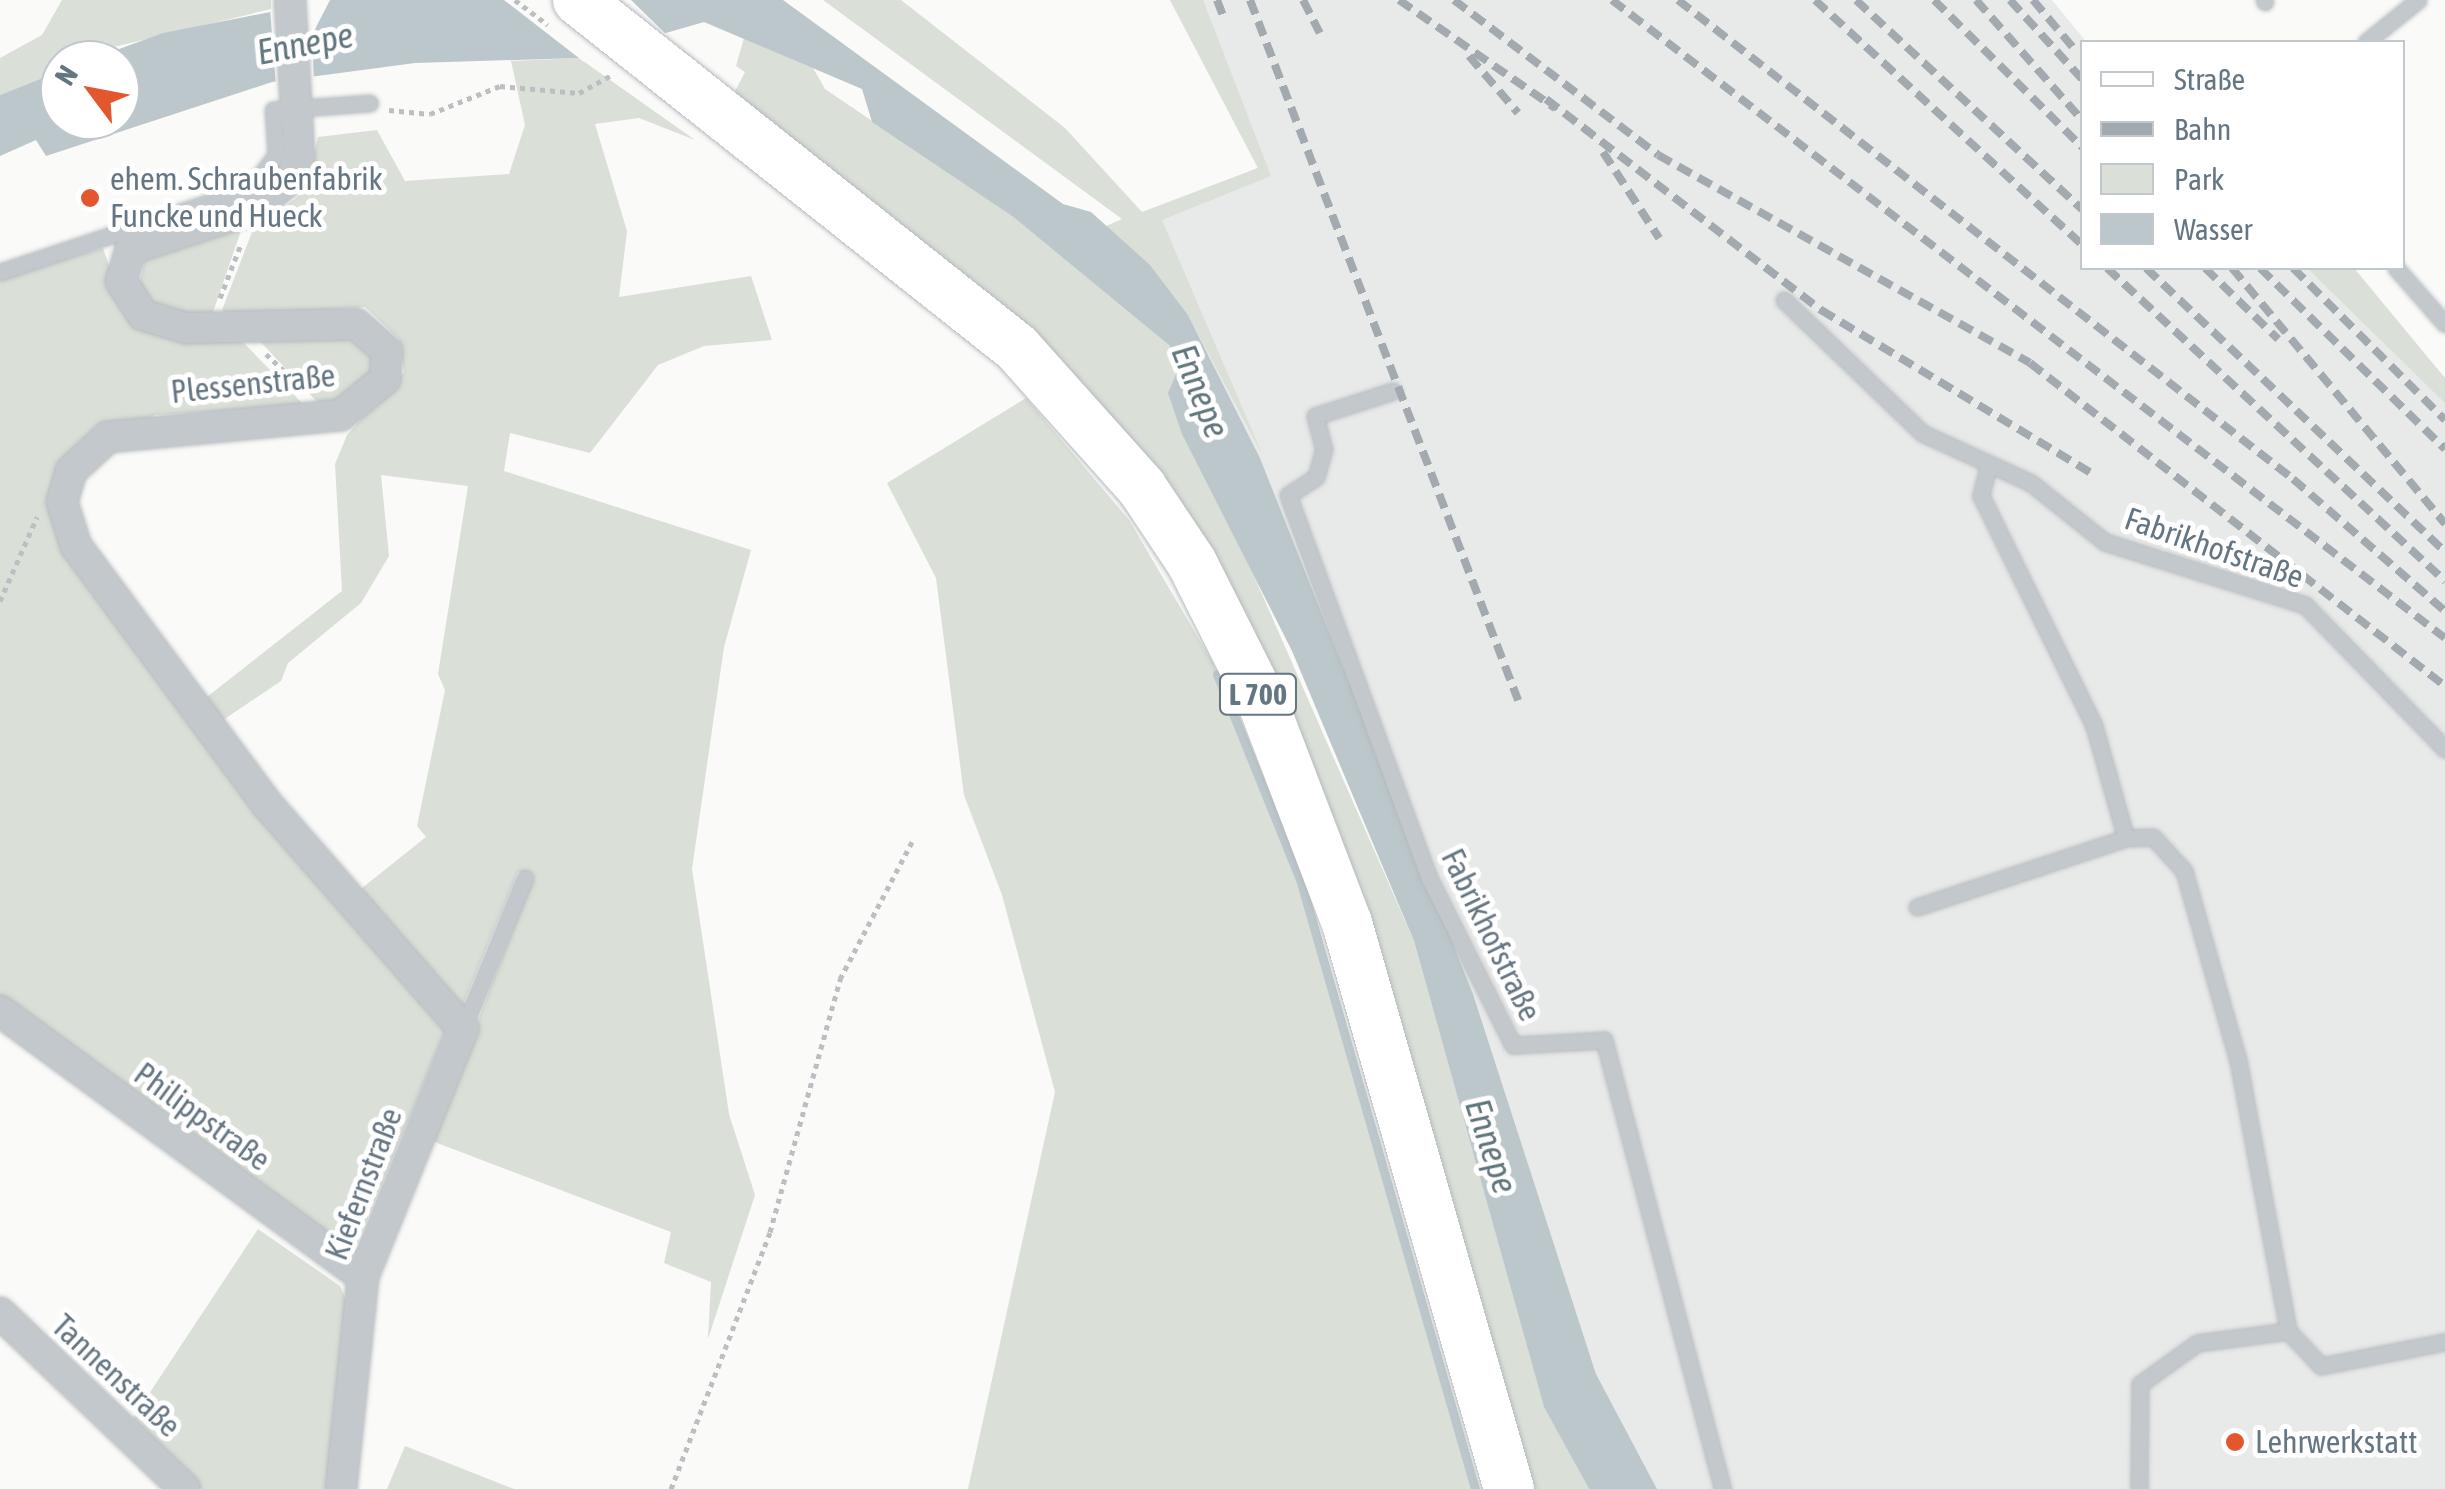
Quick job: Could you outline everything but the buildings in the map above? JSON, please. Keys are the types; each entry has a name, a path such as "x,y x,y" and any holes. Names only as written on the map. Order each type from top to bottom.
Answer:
{"main road":[{"name":"L 700","path":"578,0 624,72 1017,348 1132,475 1192,563 1264,706 1346,923 1509,1489"}],"street":[{"name":"Plessenstraße","path":"65,486 108,438 340,415 385,378 381,340 356,324 186,328 144,315 121,281 131,249 280,194 299,158 290,3"},
{"path":"65,486 76,546 266,803 463,1029"},
{"name":"Philippstraße","path":"0,1012 363,1277"},
{"name":"Kiefernstraße","path":"342,1489 363,1277 463,1029"},
{"name":"Tannenstraße","path":"0,1313 185,1489"}],"lane":[{"path":"2368,40 2418,0"},
{"path":"0,272 250,189 276,154 274,110 296,95 370,103"},
{"path":"2398,270 2445,324"},
{"name":"Fabrikhofstraße","path":"1784,300 1922,433 2031,484 2105,542 2305,605 2445,749"},
{"name":"Fabrikhofstraße","path":"1393,391 1315,416 1324,448 1316,476 1288,496 1429,878 1513,1045 1604,1040 1723,1489"},
{"path":"1988,467 1981,496 2094,726 2126,838"},
{"path":"1918,908 2126,838 2153,838 2184,871 2238,1060 2288,1331 2320,1366 2445,1342"},
{"name":"Kiefernstraße","path":"463,1029 525,878"},
{"path":"2139,1489 2140,1384 2196,1343 2288,1331"}],"path":[{"path":"370,103 430,114 500,86 579,93 624,72"},
{"path":"215,311 248,227"},
{"path":"0,601 45,498 65,486"},
{"path":"671,1489 770,1232 840,979 912,842"}],"shaded area":[{"path":"1170,0 2052,0 2084,39 2080,40 2080,270 2309,270 2435,391 2445,403 2445,1489 1657,1489 1596,1374 1473,994 1260,458 1188,315 1104,227 1258,168"}],"green space":[{"path":"62,0 271,0 271,9 140,41 40,40 40,79 0,95 0,58 42,35"},
{"path":"823,0 901,0 1065,128 1142,212 1258,168 1170,0 1203,0 1271,176 1162,220 1263,456 1188,315 1150,265 1104,227 1122,219"},
{"path":"744,38 813,68 825,89 1012,216 1170,346 1233,528 1414,941 1544,1406 1589,1489 1532,1489 1341,837 1274,672 1169,490 1033,332 734,93 745,72 736,66"},
{"path":"579,58 695,140 639,118 595,124 627,231 619,297 751,276 772,340 704,346 658,365 590,453 510,433 504,471 751,550 724,647 692,869 729,1114 755,1195 708,1339 711,1282 664,1263 671,1232 432,1141 533,877 518,872 462,1007 357,892 426,837 417,826 445,690 438,674 468,486 381,475 389,556 361,603 288,663 281,681 220,722 203,700 342,591 335,464 347,435 404,372 399,339 365,307 233,318 222,310 252,232 305,191 318,137 377,130 405,181 509,174 525,125 511,61"},
{"path":"243,225 211,318 158,314 138,289 145,259"},
{"path":"103,248 122,304 237,336 305,406 155,415 76,449 53,522 448,1024 356,1247 344,1250 0,1001 0,277"},
{"path":"2309,270 2356,270 2445,378 2445,403"},
{"path":"355,333 378,367 353,398 321,406 253,334"},
{"path":"1026,398 1129,520 1213,663 1297,880 1471,1489 968,1489 1055,1092 1002,895 964,795 936,578 887,483"},
{"path":"258,1229 340,1286 346,1300 329,1489 201,1489 129,1424"},
{"path":"405,1446 514,1489 387,1489"}],"water":[{"name":"Ennepe","path":"331,0 783,0 1063,204 1091,212 1150,265 1188,315 1260,458 1473,994 1596,1374 1657,1489 1589,1489 1544,1407 1414,941 1292,651 1182,434 1168,393 1177,372 1170,346 1012,216 872,122 862,89 704,22 579,58 415,63 272,82 140,125 140,41 163,33"},
{"path":"40,79 40,140 95,140 46,156 36,140 0,156 0,95"}],"pier":[{"path":"330,0 312,35 314,81 276,86 270,9"},
{"path":"504,0 631,0 669,37 584,62"}],"waterway":[{"path":"1217,674 1300,879 1475,1489"}],"railway":[{"path":"1217,0 1225,21"},
{"path":"1250,0 1518,700"},
{"path":"1303,0 1320,33"},
{"path":"1399,0 1555,108"},
{"path":"1454,0 1658,155 2030,363 2445,686"},
{"path":"1612,0 2445,638"},
{"path":"1678,0 2293,479 2445,611"},
{"path":"1815,0 2080,243"},
{"path":"1856,0 2080,207"},
{"path":"1934,0 2080,145"},
{"path":"1976,0 2080,118"},
{"path":"2010,0 2080,77"},
{"path":"2033,0 2076,51"},
{"path":"1469,56 1518,113"},
{"path":"1546,99 1821,310 2091,473"},
{"path":"1603,152 1659,238"},
{"path":"2109,270 2445,581"},
{"path":"2148,270 2445,552"},
{"path":"2207,270 2278,339"},
{"path":"2234,270 2445,524"},
{"path":"2262,270 2445,449"},
{"path":"2295,270 2445,420"}],"place":[{"name":"ehem. Schraubenfabrik Funcke und Hueck","path":"90,198"},
{"name":"Lehrwerkstatt","path":"2235,1442"}]}
